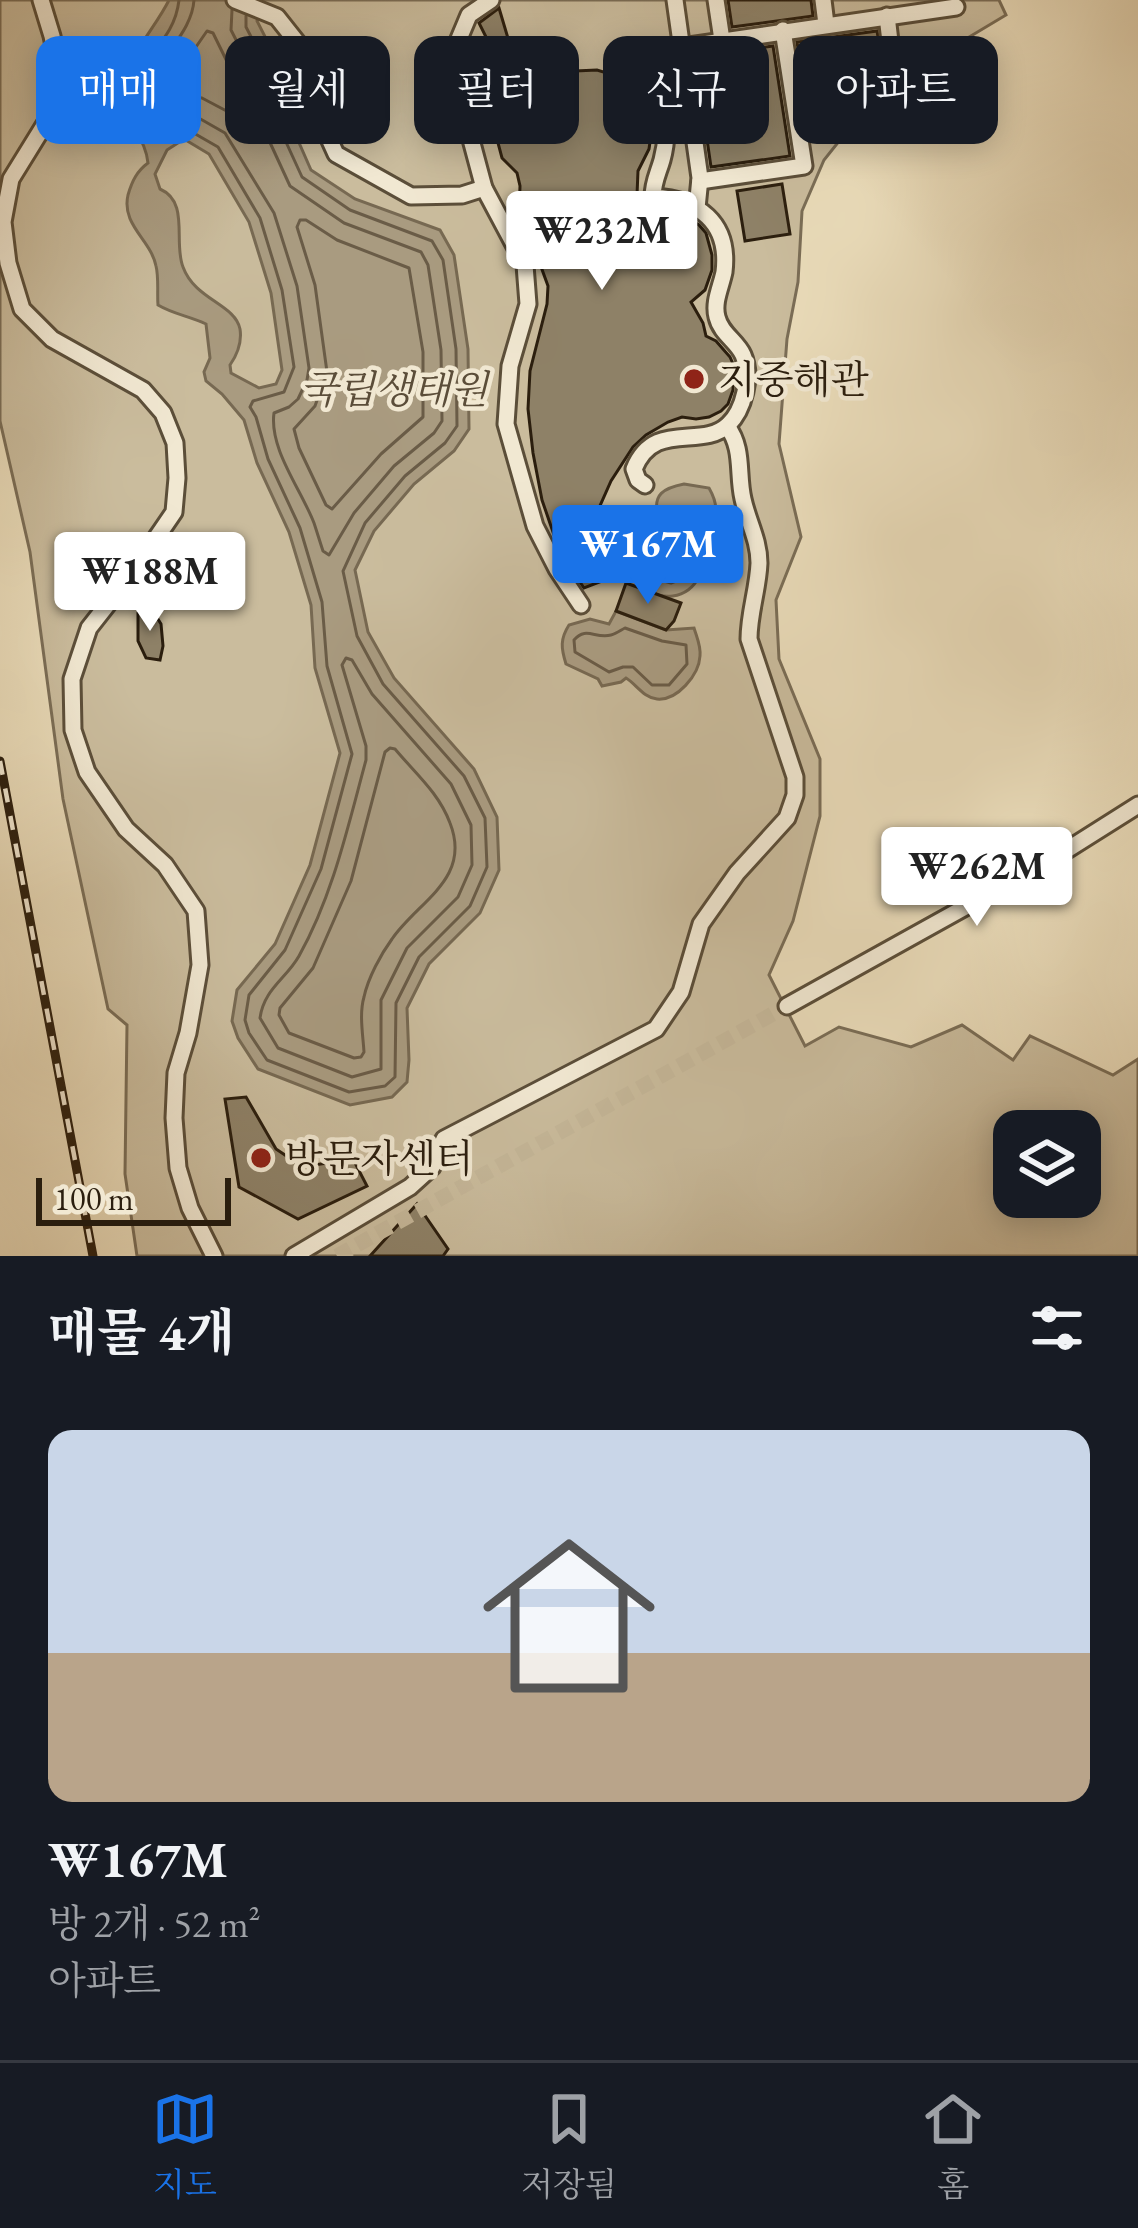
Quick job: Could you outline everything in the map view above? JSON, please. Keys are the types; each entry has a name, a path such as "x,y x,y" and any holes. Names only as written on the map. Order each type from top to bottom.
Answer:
{"street":[{"path":"40,0 60,76 53,111 10,179 3,222 8,263 22,309 52,339 143,390 164,413 175,443 174,512 89,628 72,679 73,730 87,772 126,829 164,866 196,911 200,965 176,1073 174,1118 178,1168 190,1208 214,1256"},
{"path":"235,0 277,17 300,46 321,121 336,154 411,196 462,195 484,188"},
{"path":"491,0 469,15 456,46 469,132 484,188 525,265 529,304 510,366 506,424 535,526 580,605"},
{"path":"675,0 680,36"},
{"path":"716,0 721,36"},
{"path":"823,0 826,24"},
{"path":"746,36 956,7"},
{"path":"886,16 889,36"},
{"path":"700,181 803,166 783,30"},
{"path":"645,485 634,469 639,457 655,443 705,435 727,426 744,402 743,355 717,318 725,258 721,238 704,210 674,198 653,197 665,144"},
{"path":"695,144 700,181 697,208"},
{"path":"294,1256 410,1187 432,1167 444,1139 656,1029 681,992 701,924 737,873 787,818 795,777 749,639 759,556 743,502 740,452 727,426"},
{"path":"787,1006 1134,812"}],"green space":[{"name":"국립생태원","path":"0,0 999,0 1006,15 971,36 793,36 793,144 837,144 824,160 802,211 779,444 801,537 776,600 779,659 820,759 820,816 793,921 769,975 805,1046 839,1027 911,1047 962,1025 1013,1060 1030,1036 1113,1075 1138,1059 1138,1256 137,1256 125,1174 127,1025 108,1009 63,799 30,552 0,421"}],"water":[{"path":"169,0 264,0 257,21 265,36 225,36 225,144 300,144 311,170 355,199 440,230 454,255 468,349 469,429 454,451 414,484 374,531 355,570 368,632 394,678 474,769 497,817 499,870 480,913 429,964 407,1008 407,1082 392,1097 350,1105 258,1069 232,1021 237,990 275,944 310,865 340,753 315,668 311,605 289,532 257,463 244,420 206,381 210,358 206,324 158,305 153,257 129,215 131,185 148,163 143,144 176,144 167,150 155,174 160,189 175,203 183,267 196,287 237,321 240,339 231,373 259,388 276,384 282,370 271,293 249,222 209,154 192,144 201,144 201,36 146,36"},
{"path":"684,484 709,488 715,513 703,526 682,527 658,517 661,493"},
{"path":"634,530 675,534 694,547 701,562 688,590 673,596 653,593 629,574 621,557 622,542"},
{"path":"616,611 666,630 694,628 699,663 679,691 665,699 652,698 626,678 602,686 598,679 566,664 562,644 569,625 590,619 609,624"}],"building":[{"path":"728,0 811,0 813,16 732,27"},
{"path":"499,8 507,36 486,36 479,23"},
{"path":"877,31 878,36 841,36"},
{"path":"773,46 790,156 711,167 708,144 769,144 769,47"},
{"path":"579,71 603,72 603,144 650,144 638,171 637,195 647,207 680,214 706,233 712,270 705,290 691,302 706,336 716,341 734,366 733,390 721,411 668,422 633,447 591,526 607,579 584,588 554,535 533,453 530,371 548,286 523,234 517,173 502,158 498,144 579,144"},
{"path":"782,184 790,234 745,241 737,191"},
{"path":"626,583 681,603 666,630 616,611"},
{"path":"146,607 161,624 160,660 146,658 138,641 138,613"},
{"name":"방문자센터","path":"246,1097 276,1149 308,1166 353,1159 367,1186 298,1219 239,1187 225,1099"},
{"path":"417,1204 448,1249 443,1256 370,1256"}],"tunnel":[{"path":"337,1256 787,1006"}],"railway":[{"path":"0,761 93,1256"}],"place":[{"name":"지중해관","path":"694,379"},
{"name":"방문자센터","path":"261,1158"}]}
